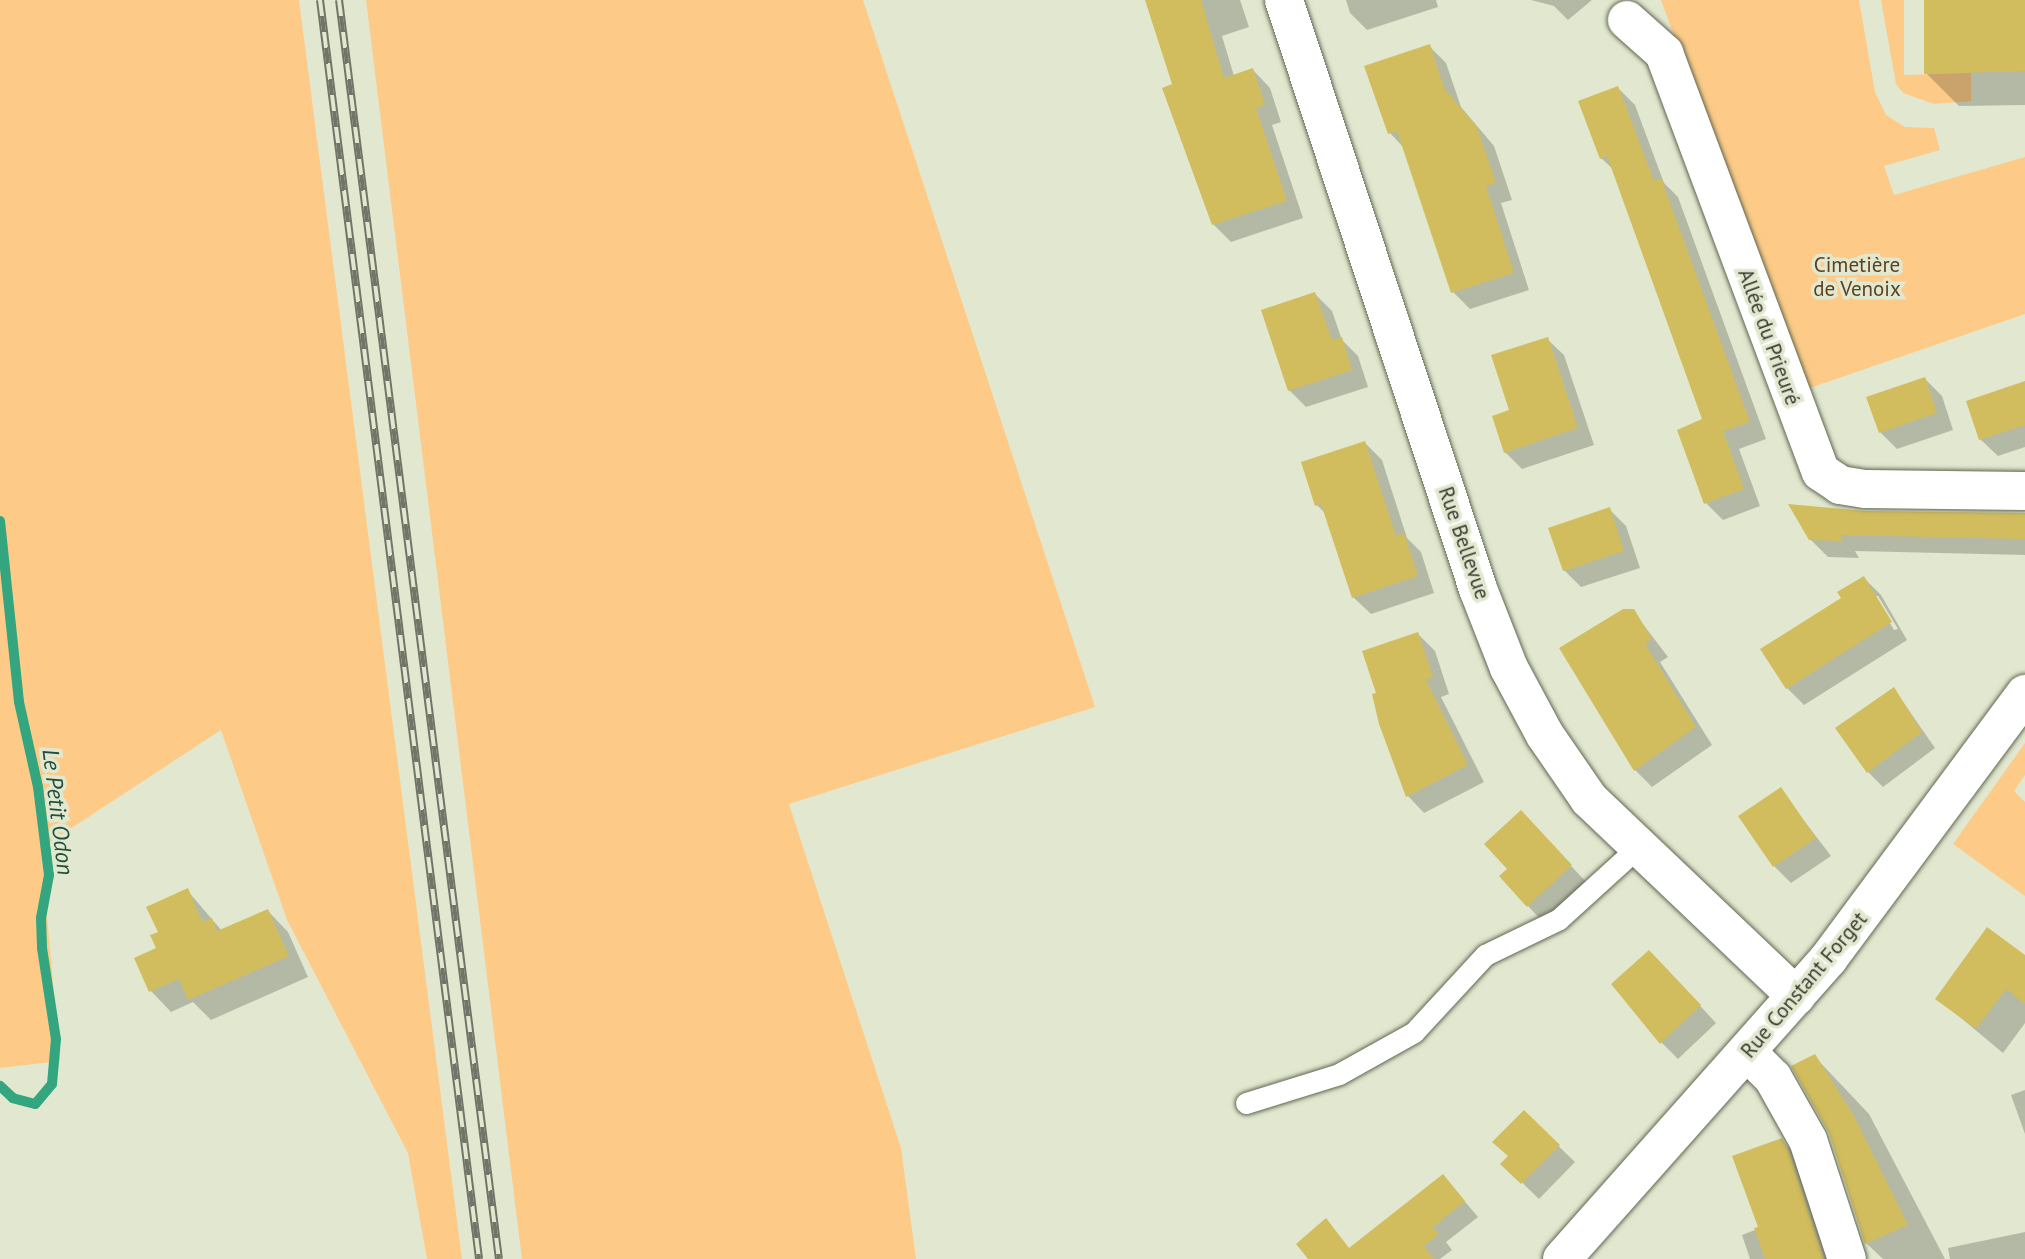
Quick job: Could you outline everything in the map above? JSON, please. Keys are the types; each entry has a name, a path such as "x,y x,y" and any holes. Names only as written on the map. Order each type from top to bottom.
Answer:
{"street":[{"name":"Rue Bellevue","path":"1284,0 1478,589 1509,668 1545,735 1589,799 1637,848 1796,996"},
{"name":"Allée du Prieuré","path":"1627,20 1664,53 1821,472 1840,485 1866,489 2025,491"},
{"name":"Rue Constant Forget","path":"1577,1254 1796,996 1947,805 2025,694"},
{"path":"1747,1052 1773,1078 1808,1140 1847,1259"}],"lane":[{"path":"1246,1102 1339,1074 1414,1032 1485,955 1559,919 1637,848"}],"green space":[{"path":"0,0 299,0 462,1259 427,1259 408,1153 287,920 221,730 41,848 60,1061 0,1068"},
{"path":"366,0 863,0 1095,707 789,804 901,1148 916,1259 522,1259"},
{"name":"Cimetière de Venoix","path":"1661,0 1859,0 1875,92 1886,115 1905,127 1934,128 1940,150 1884,166 1894,195 2025,157 2025,314 1804,390"},
{"path":"1881,0 1904,0 1904,75 1971,73 1971,101 1934,104 1903,93 1896,84"},
{"path":"2025,743 2025,775 2014,791 2025,802 2025,896 1953,844"}],"building":[{"path":"1145,0 1201,0 1224,78 1253,68 1265,105 1256,108 1287,201 1212,225 1162,88 1172,84"},
{"path":"1924,0 2025,0 2025,71 1924,74"},
{"path":"1430,44 1444,88 1477,127 1496,183 1486,186 1514,273 1451,293 1397,131 1388,134 1364,66"},
{"path":"1618,86 1654,181 1661,178 1750,422 1723,431 1744,489 1704,504 1677,430 1702,419 1607,156 1600,159 1578,101"},
{"path":"1315,292 1332,340 1342,337 1352,370 1288,391 1261,310"},
{"path":"1548,337 1578,428 1504,453 1492,416 1509,410 1491,355"},
{"path":"1925,377 1937,413 1879,433 1866,397"},
{"path":"2025,381 2025,425 1979,440 1966,401"},
{"path":"1365,441 1396,536 1404,533 1418,576 1352,598 1321,504 1315,506 1301,462"},
{"path":"1788,504 1865,511 2025,513 2025,539 1840,535 1843,541 1809,540"},
{"path":"1610,507 1624,551 1563,571 1548,528"},
{"path":"1864,576 1892,622 1786,689 1760,649 1841,598 1837,592"},
{"path":"1623,609 1634,609 1652,639 1645,644 1696,727 1634,771 1559,648"},
{"path":"1418,632 1433,677 1426,680 1468,765 1406,797 1379,724 1372,694 1376,693 1362,651"},
{"path":"1894,687 1922,732 1867,773 1835,728"},
{"path":"1781,787 1816,838 1773,867 1738,816"},
{"path":"1521,810 1572,865 1527,907 1499,876 1507,869 1484,844"},
{"path":"188,888 202,922 212,918 217,931 268,909 289,956 188,1000 179,979 149,992 134,958 156,948 150,935 158,932 146,907"},
{"path":"1987,927 2025,955 2025,1004 2006,989 1976,1029 1935,999"},
{"path":"1649,950 1701,1005 1660,1044 1611,984"},
{"path":"1815,1054 1854,1116 1908,1225 1865,1244 1829,1133 1791,1066"},
{"path":"1524,1110 1560,1145 1521,1184 1500,1164 1508,1156 1492,1142"},
{"path":"1782,1138 1824,1259 1765,1259 1754,1228 1758,1227 1732,1156"},
{"path":"1443,1174 1465,1201 1433,1227 1439,1234 1424,1246 1434,1259 1308,1259 1296,1244 1326,1218 1349,1248"}],"waterway":[{"name":"Le Petit Odon","path":"0,521 19,702 38,787 49,875 41,918 42,948 56,1039 52,1084 35,1104 13,1098 0,1086"}],"railway":[{"path":"320,0 479,1259"},
{"path":"339,0 499,1259"}]}
